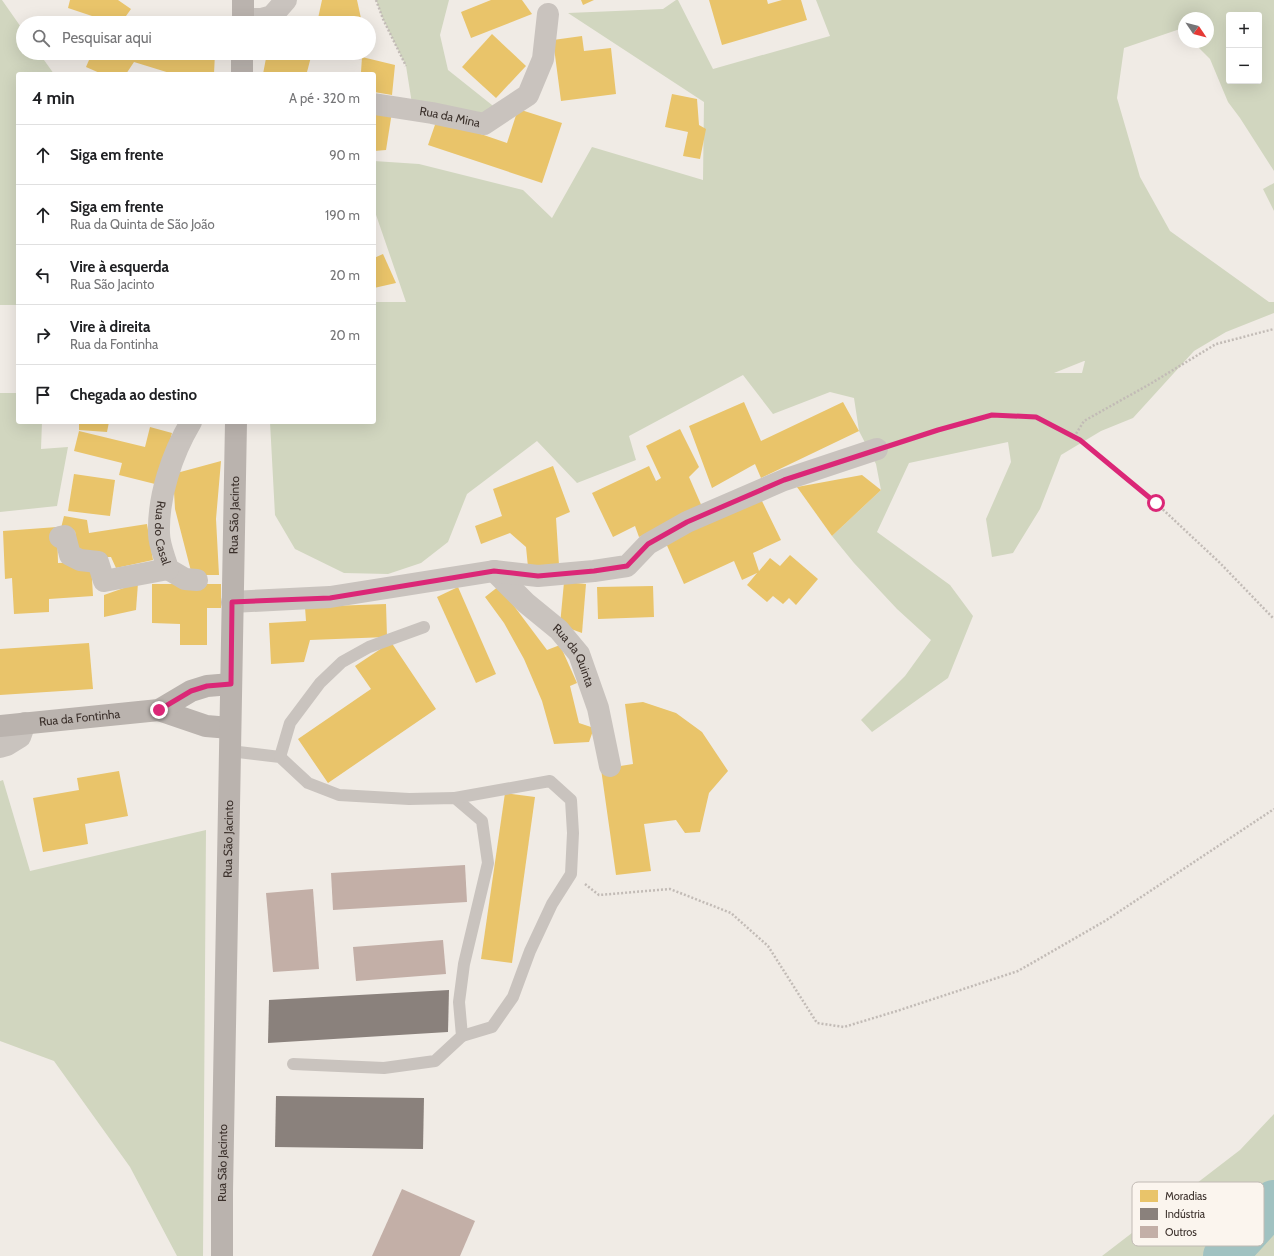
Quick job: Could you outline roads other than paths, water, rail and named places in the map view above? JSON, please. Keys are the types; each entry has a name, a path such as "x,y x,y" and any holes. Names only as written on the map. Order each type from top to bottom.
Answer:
{"main road":[{"path":"242,60 242,72"},
{"name":"Rua São Jacinto","path":"222,1256 236,424"},
{"name":"Rua da Fontinha","path":"159,710 191,691 207,686 231,684"},
{"name":"Rua da Fontinha","path":"0,726 159,710 206,726 230,728"}],"street":[{"path":"272,16 286,0"},
{"name":"Rua da Mina","path":"376,104 432,113 484,124 528,95 543,59 548,14"},
{"name":"Rua do Casal","path":"190,424 183,436 163,490 159,534 168,569 185,579 197,580"},
{"path":"232,602 330,598 494,571 538,576 594,571 627,566 648,544 687,522 784,480 877,449"},
{"path":"60,537 65,536 70,555 80,560 98,562 104,581 168,569"},
{"name":"Rua da Quinta","path":"494,571 526,603 559,630 579,654 598,708 610,766"},
{"path":"0,747 7,746 20,737 25,723"}],"lane":[{"path":"280,757 290,723 320,683 342,662 369,647 424,627"},
{"path":"230,750 280,757 308,783 340,795 409,799 455,798 550,781 571,800 573,833 571,874 549,910 530,951 513,997 492,1027 462,1036 435,1061 384,1068 293,1064"},
{"path":"455,798 482,821 488,863 463,971 459,1002 462,1036"}],"waterway":[{"path":"1264,1213 1274,1202"},
{"path":"1225,1256 1234,1246"}]}
